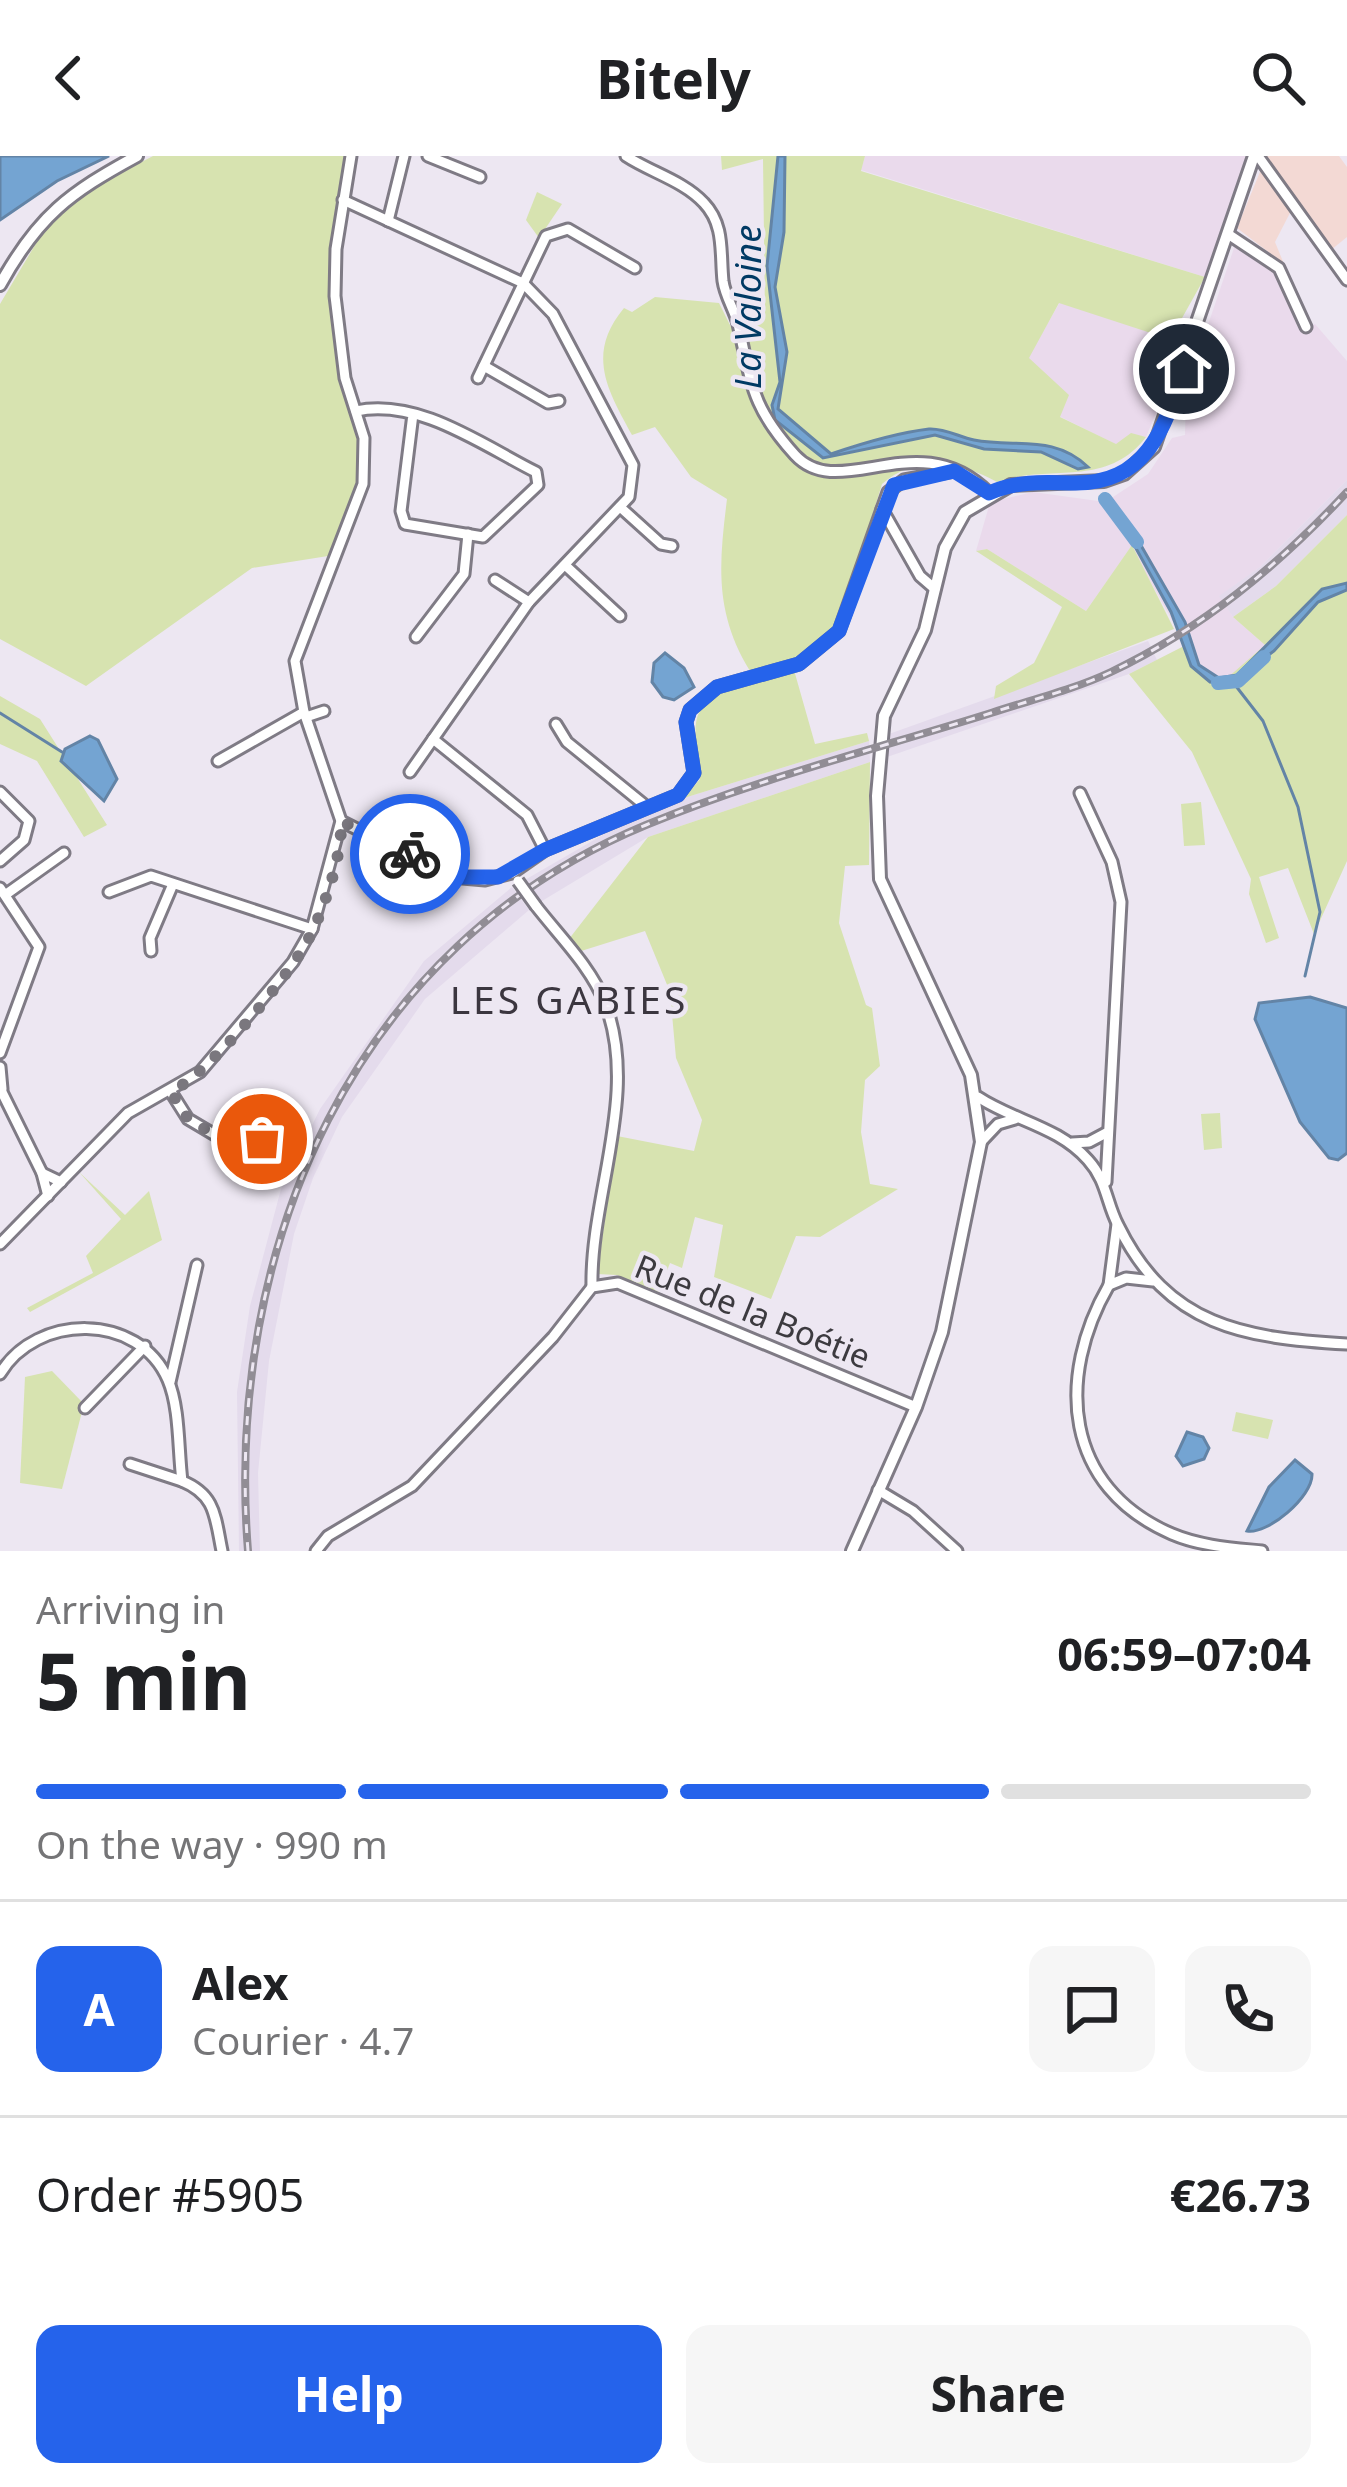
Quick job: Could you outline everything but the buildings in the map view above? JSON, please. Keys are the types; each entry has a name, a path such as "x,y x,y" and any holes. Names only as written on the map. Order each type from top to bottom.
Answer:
{"main road":[{"path":"0,285 43,216 74,190 137,156"},
{"path":"852,1551 916,1407 942,1332 981,1142 978,1097 962,1053 889,906 876,857 884,716 925,630 958,521 989,493 1021,483 1104,481 1142,462 1163,430 1256,156"}],"street":[{"path":"0,1244 128,1113 171,1092 215,1054 293,962 312,929 341,821 305,714 295,661 363,484 364,438 340,354 335,296 351,156"},
{"path":"388,220 404,156"},
{"path":"428,156 480,177"},
{"path":"626,156 691,192 717,222 723,285 737,319 749,388 796,456 814,472 830,475 881,461 918,462 954,471 989,493"},
{"path":"1256,156 1347,280"},
{"path":"343,200 524,283 553,314 633,465 634,488 529,602 410,772"},
{"path":"478,378 546,236 568,229 635,268"},
{"path":"1228,233 1279,268 1306,327"},
{"path":"484,366 548,403 559,401"},
{"path":"356,411 413,414 536,472 538,485 491,533 468,535 405,524 401,511 413,414"},
{"path":"341,821 451,877 484,880 515,877 545,850 678,795 689,784 694,758 686,722 700,697 732,681 786,671 839,631 888,492 904,480 954,471"},
{"path":"620,507 661,544 672,546"},
{"path":"882,509 920,576 935,589"},
{"path":"416,637 464,574 468,535"},
{"path":"565,565 620,616"},
{"path":"495,580 529,602"},
{"path":"218,761 305,714 324,711"},
{"path":"556,724 567,742 647,807"},
{"path":"433,740 527,815 545,850"},
{"path":"0,792 25,811 28,821 24,841 0,861"},
{"path":"1080,793 1099,826 1121,902 1106,1133 1106,1182 1117,1224 1155,1282 1181,1306 1246,1335 1347,1344"},
{"path":"0,1053 39,947 3,892 64,853"},
{"path":"109,892 151,876 312,929"},
{"path":"515,877 590,974 611,1027 613,1134 592,1286"},
{"path":"151,952 150,938 173,884"},
{"path":"0,1067 1,1088 42,1173 48,1196"},
{"path":"171,1092 188,1119 237,1148 262,1139"},
{"path":"978,1097 1071,1143 1106,1182"},
{"path":"981,1142 998,1124 1016,1118"},
{"path":"980,1120 998,1124"},
{"path":"1071,1143 1089,1142 1106,1133"},
{"path":"42,1173 61,1182"},
{"path":"1117,1224 1108,1285 1076,1355 1081,1432 1093,1464 1131,1510 1171,1534 1262,1551"},
{"path":"182,1481 170,1384 196,1265"},
{"path":"1108,1285 1126,1277 1155,1282"},
{"name":"Rue de la Boétie","path":"316,1551 328,1536 412,1486 553,1337 592,1286 618,1283 916,1407"},
{"path":"0,1374 29,1344 65,1330 122,1333 145,1346 170,1384"},
{"path":"85,1408 145,1346"},
{"path":"130,1464 206,1490 222,1551"},
{"path":"878,1490 914,1511 957,1551"}],"shaded area":[{"path":"865,156 1247,156 1205,277 861,170"},
{"path":"1266,156 1339,156 1347,167 1347,237 1331,250"},
{"path":"1262,167 1291,211 1275,242 1284,264 1237,228"},
{"path":"1235,245 1274,271 1298,327 1302,331 1315,324 1347,361 1347,480 1260,567 1220,596 1233,617 1265,645 1226,680 1200,670 1131,547 1086,611 987,549 976,551 989,506 999,500 1033,492 1098,501 1113,497 1148,474 1172,438 1185,435 1186,390"},
{"path":"1060,302 1160,335 1177,327 1185,344 1146,437 1131,434 1117,445 1059,416 1028,358"},
{"path":"1347,480 1347,515 1276,586 1233,617 1219,596 1260,567"},
{"path":"1148,641 1157,660 1129,674 887,757 889,734"},
{"path":"869,741 870,762 648,837 537,904 523,881 620,825 684,798"},
{"path":"512,887 529,910 425,999 342,1117 313,1178 294,1234 269,1361 258,1473 260,1551 239,1551 237,1392 250,1306 281,1189 320,1109 424,961"}],"green space":[{"path":"153,156 344,156 329,261 334,336 361,441 361,480 328,556 252,568 86,686 0,639 0,304 51,218 86,191"},
{"path":"721,156 865,156 861,171 1205,277 1177,327 1160,336 1059,303 1029,358 1069,395 1060,417 1116,444 1131,433 1146,437 1130,453 1096,469 997,482 954,466 924,465 895,474 882,484 840,622 792,663 815,744 867,733 869,741 684,798 700,779 699,713 715,695 750,671 730,628 722,587 727,499 691,477 655,427 632,435 608,387 603,356 612,325 624,308 632,312 655,297 719,303 731,327 765,316 763,159 722,170"},
{"path":"537,192 562,204 539,238 526,220"},
{"path":"1347,515 1347,861 1314,934 1288,868 1259,877 1279,938 1266,943 1249,894 1251,879 1192,752 1129,674 1184,646 1200,670 1226,679 1265,645 1233,617 1276,586"},
{"path":"1132,545 1174,629 994,699 996,686 1034,663 1062,607 976,551 987,549 1086,611"},
{"path":"0,696 40,719 107,825 84,837 37,761 0,744"},
{"path":"870,762 869,865 845,866 839,923 866,1005 872,1008 880,1066 865,1080 861,1132 870,1184 898,1189 820,1237 796,1236 771,1299 714,1277 723,1225 695,1217 682,1268 670,1263 658,1294 617,1275 597,1274 617,1136 694,1151 702,1120 676,1058 670,992 645,931 578,952 569,939 648,837"},
{"path":"1201,802 1205,845 1184,846 1181,804"},
{"path":"1220,1113 1222,1148 1204,1150 1201,1114"},
{"path":"79,1172 125,1215 149,1191 162,1240 30,1312 27,1308 93,1273 86,1256 121,1219"},
{"path":"52,1371 84,1404 62,1489 20,1483 25,1377"},
{"path":"1236,1412 1273,1420 1268,1439 1232,1431"}],"water":[{"path":"0,156 109,156 57,181 0,220"},
{"path":"778,156 785,156 784,232 775,287 787,352 778,409 831,454 935,429 974,440 1048,446 1088,467 1078,469 1041,452 984,449 935,435 823,458 775,420 772,405 780,382 767,266"},
{"path":"1131,528 1185,622 1199,665 1219,678 1237,675 1322,589 1347,583 1347,590 1318,602 1274,651 1230,684 1210,682 1191,666 1171,612 1127,532"},
{"path":"665,653 684,668 694,687 674,700 663,697 652,682 654,663"},
{"path":"90,736 98,740 117,779 104,801 61,761 65,749"},
{"path":"1310,997 1347,1008 1347,1153 1338,1160 1329,1158 1300,1122 1255,1019 1259,1003"},
{"path":"1187,1432 1203,1437 1209,1448 1204,1459 1183,1466 1176,1456"},
{"path":"1295,1460 1312,1474 1305,1493 1277,1521 1247,1531 1269,1487"}],"waterway":[{"name":"La Valoine","path":"1105,499 1137,542"},
{"name":"La Valoine","path":"1218,683 1238,681 1264,657"},
{"path":"1232,681 1263,721 1298,807 1320,912 1305,976"},
{"path":"0,713 62,752"}],"railway":[{"path":"248,1551 246,1438 259,1327 286,1220 328,1120 385,1028 457,947 544,879 646,825 774,779 1082,684 1145,655 1238,593 1347,492"}],"way so far":[{"path":"262,1139 249,1148 237,1148 188,1119 171,1092 200,1072 306,943 340,840 341,821 410,854"}],"district":[{"name":"LES GABIES","path":"569,998"}],"route":[{"path":"410,854 451,877 498,877 545,850 678,795 694,773 686,722 690,710 717,687 786,671 839,631 894,485 954,471 989,493 1021,483 1085,483 1124,474 1154,447 1184,369"}]}
